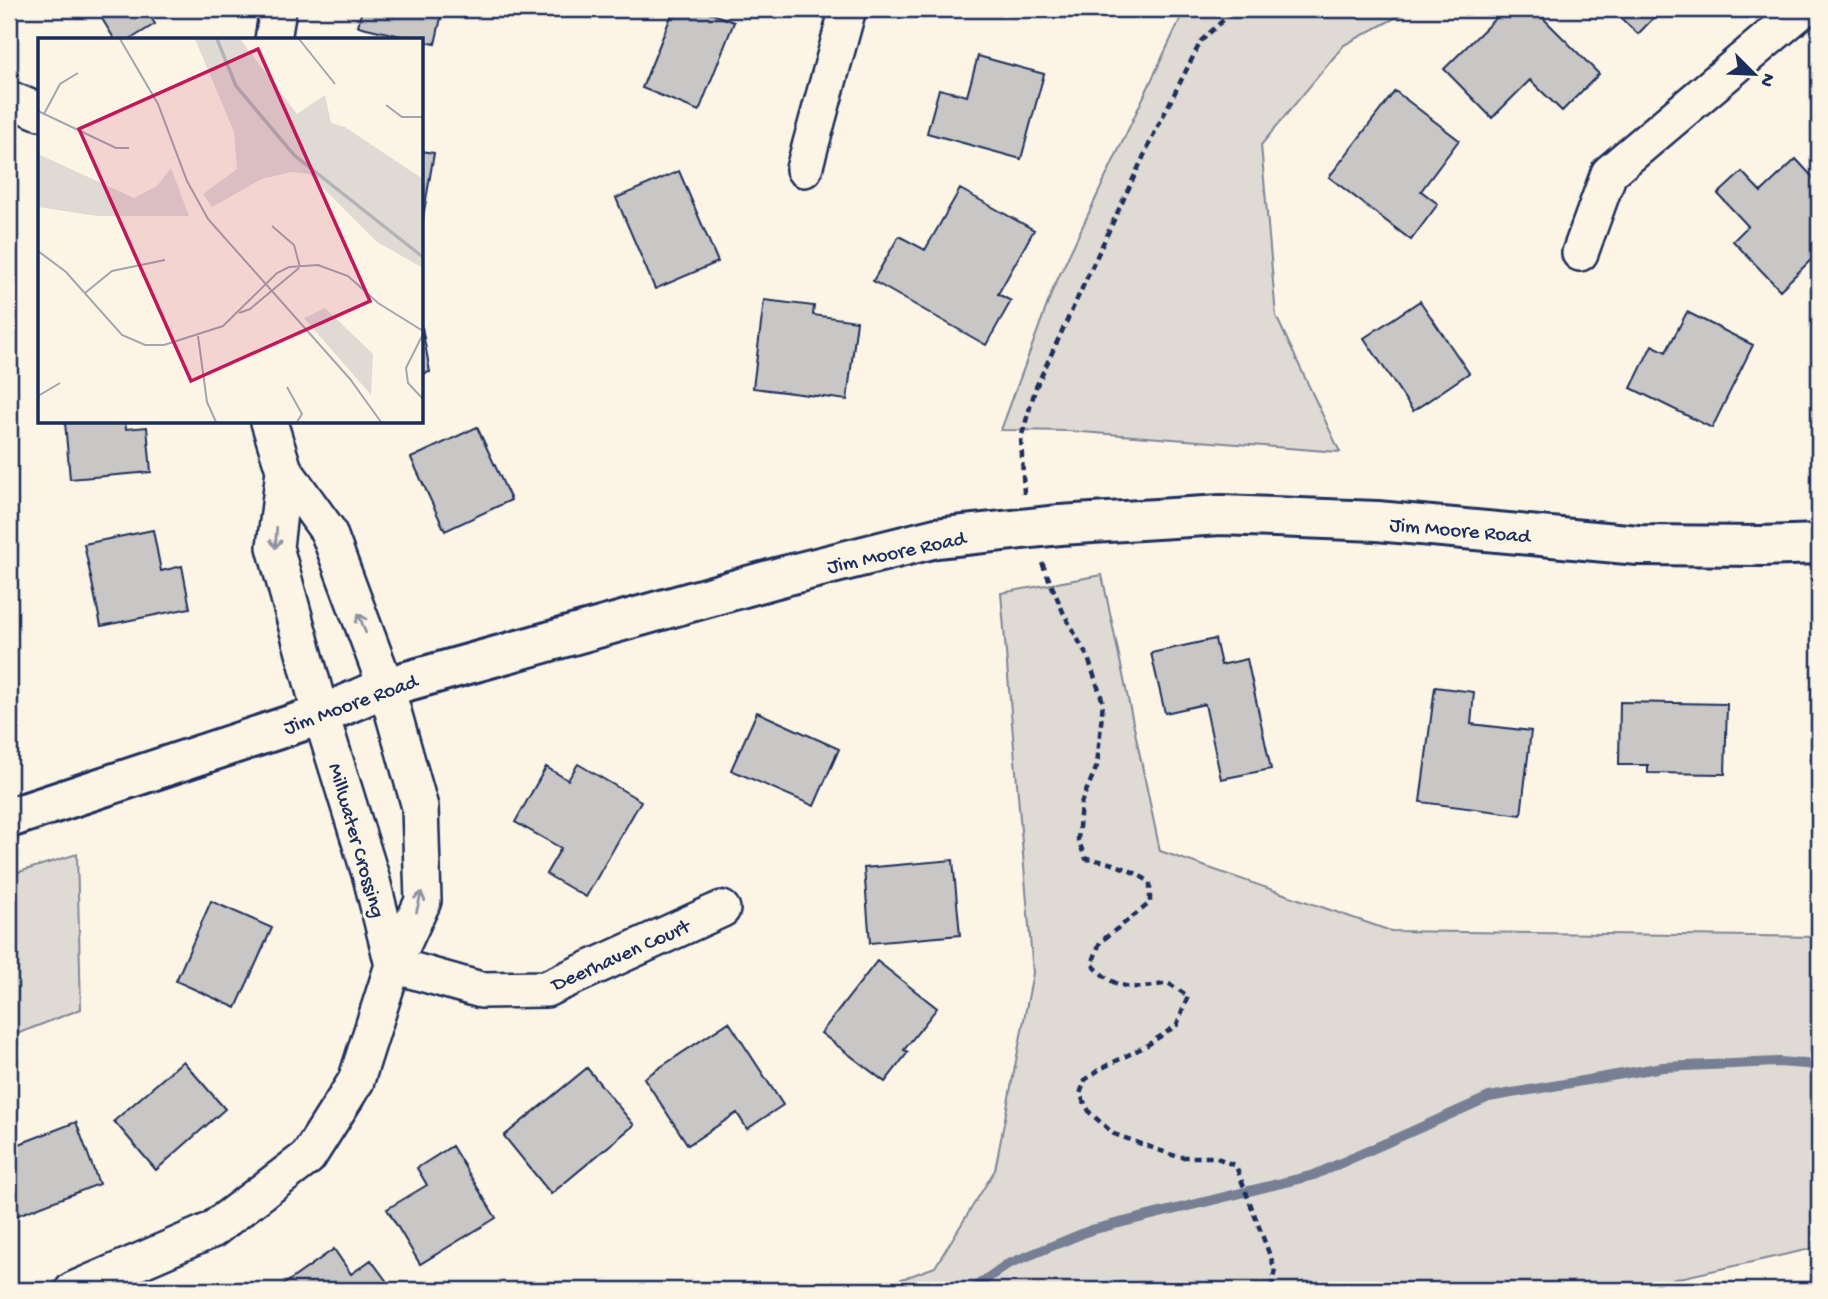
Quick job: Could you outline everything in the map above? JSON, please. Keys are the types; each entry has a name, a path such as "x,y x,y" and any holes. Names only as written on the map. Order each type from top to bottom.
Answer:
{"street":[{"path":"273,38 278,9"},
{"path":"804,169 848,9"},
{"path":"1580,253 1609,173 1803,9"},
{"path":"9,99 38,111"},
{"path":"270,424 284,470"},
{"name":"Millwater Crossing","path":"74,1290 212,1230 308,1157 356,1081 393,965 423,901 420,807 386,687 328,531 284,470"},
{"name":"Millwater Crossing","path":"284,470 275,547 321,715 371,877 393,965"},
{"name":"Jim Moore Road","path":"9,818 321,715 386,687 780,577 923,541 1060,525 1221,515 1377,522 1638,545 1819,544"},
{"name":"Deerhaven Court","path":"393,965 481,990 546,989 722,909"}],"path":[{"path":"1025,499 1021,438 1036,387 1155,132 1201,41 1235,9"},
{"path":"1319,9 1362,13 1369,9"},
{"path":"1044,568 1064,614 1088,658 1102,702 1097,766 1081,803 1078,840 1086,859 1101,860 1129,869 1150,882 1150,903 1100,942 1092,964 1105,979 1139,989 1168,983 1188,996 1177,1025 1146,1046 1084,1080 1080,1094 1090,1113 1114,1134 1178,1157 1215,1157 1236,1166 1275,1269 1271,1290"}],"shaded area":[{"path":"1185,9 1412,9 1344,45 1261,145 1276,316 1340,452 1069,431 1001,430 1053,289"},
{"path":"1102,575 1160,851 1391,931 1819,937 1819,1247 1626,1290 872,1290 935,1267 995,1170 1033,973 1001,593"},
{"path":"77,854 81,1009 9,1037 9,875"}],"building":[{"path":"96,9 146,9 155,24 132,38 114,38"},
{"path":"362,9 443,9 435,44 424,41 424,38 409,38 358,26"},
{"path":"674,9 700,9 734,22 699,111 642,88"},
{"path":"1505,9 1534,9 1599,74 1562,111 1530,80 1492,118 1444,69"},
{"path":"1611,9 1662,9 1638,34"},
{"path":"978,56 1044,74 1021,159 927,133 939,89 967,96"},
{"path":"1395,91 1459,140 1421,191 1438,204 1411,240 1329,177"},
{"path":"424,151 434,153 424,211"},
{"path":"1796,159 1819,184 1819,252 1780,290 1733,241 1748,226 1718,194 1742,172 1761,192"},
{"path":"679,171 718,262 655,289 616,198"},
{"path":"960,189 1034,230 998,294 1011,301 986,345 873,281 899,236 925,250"},
{"path":"764,300 814,306 813,315 857,321 847,400 753,388"},
{"path":"1420,301 1469,373 1413,411 1364,338"},
{"path":"1687,312 1753,345 1712,428 1631,388 1652,345 1666,352"},
{"path":"424,338 430,372 424,374"},
{"path":"65,424 125,424 126,429 147,427 151,472 70,479"},
{"path":"477,427 511,500 445,531 411,458"},
{"path":"153,530 161,571 182,566 190,608 101,626 84,544"},
{"path":"1215,639 1221,665 1247,659 1271,769 1221,779 1205,704 1165,713 1151,653"},
{"path":"1435,687 1474,692 1471,724 1531,731 1521,815 1420,802"},
{"path":"1812,689 1819,689 1819,761 1811,761"},
{"path":"1620,702 1727,704 1725,774 1648,773 1648,765 1619,765"},
{"path":"757,712 839,749 814,806 731,770"},
{"path":"578,764 641,801 586,897 546,874 561,848 515,822 546,767 568,780"},
{"path":"953,860 960,935 870,943 864,868"},
{"path":"211,901 272,928 236,1008 176,981"},
{"path":"877,961 937,1008 904,1050 908,1052 885,1082 821,1033"},
{"path":"729,1022 783,1105 747,1129 737,1113 688,1145 644,1078"},
{"path":"183,1061 225,1109 156,1170 114,1121"},
{"path":"587,1068 634,1125 551,1194 504,1136"},
{"path":"76,1122 99,1184 13,1217 9,1207 9,1148"},
{"path":"452,1146 496,1218 420,1264 387,1209 427,1185 417,1168"},
{"path":"334,1249 351,1274 371,1260 393,1290 276,1290"}],"waterway":[{"path":"971,1290 1006,1265 1091,1230 1314,1175 1489,1097 1663,1067 1778,1062 1819,1065"}]}
